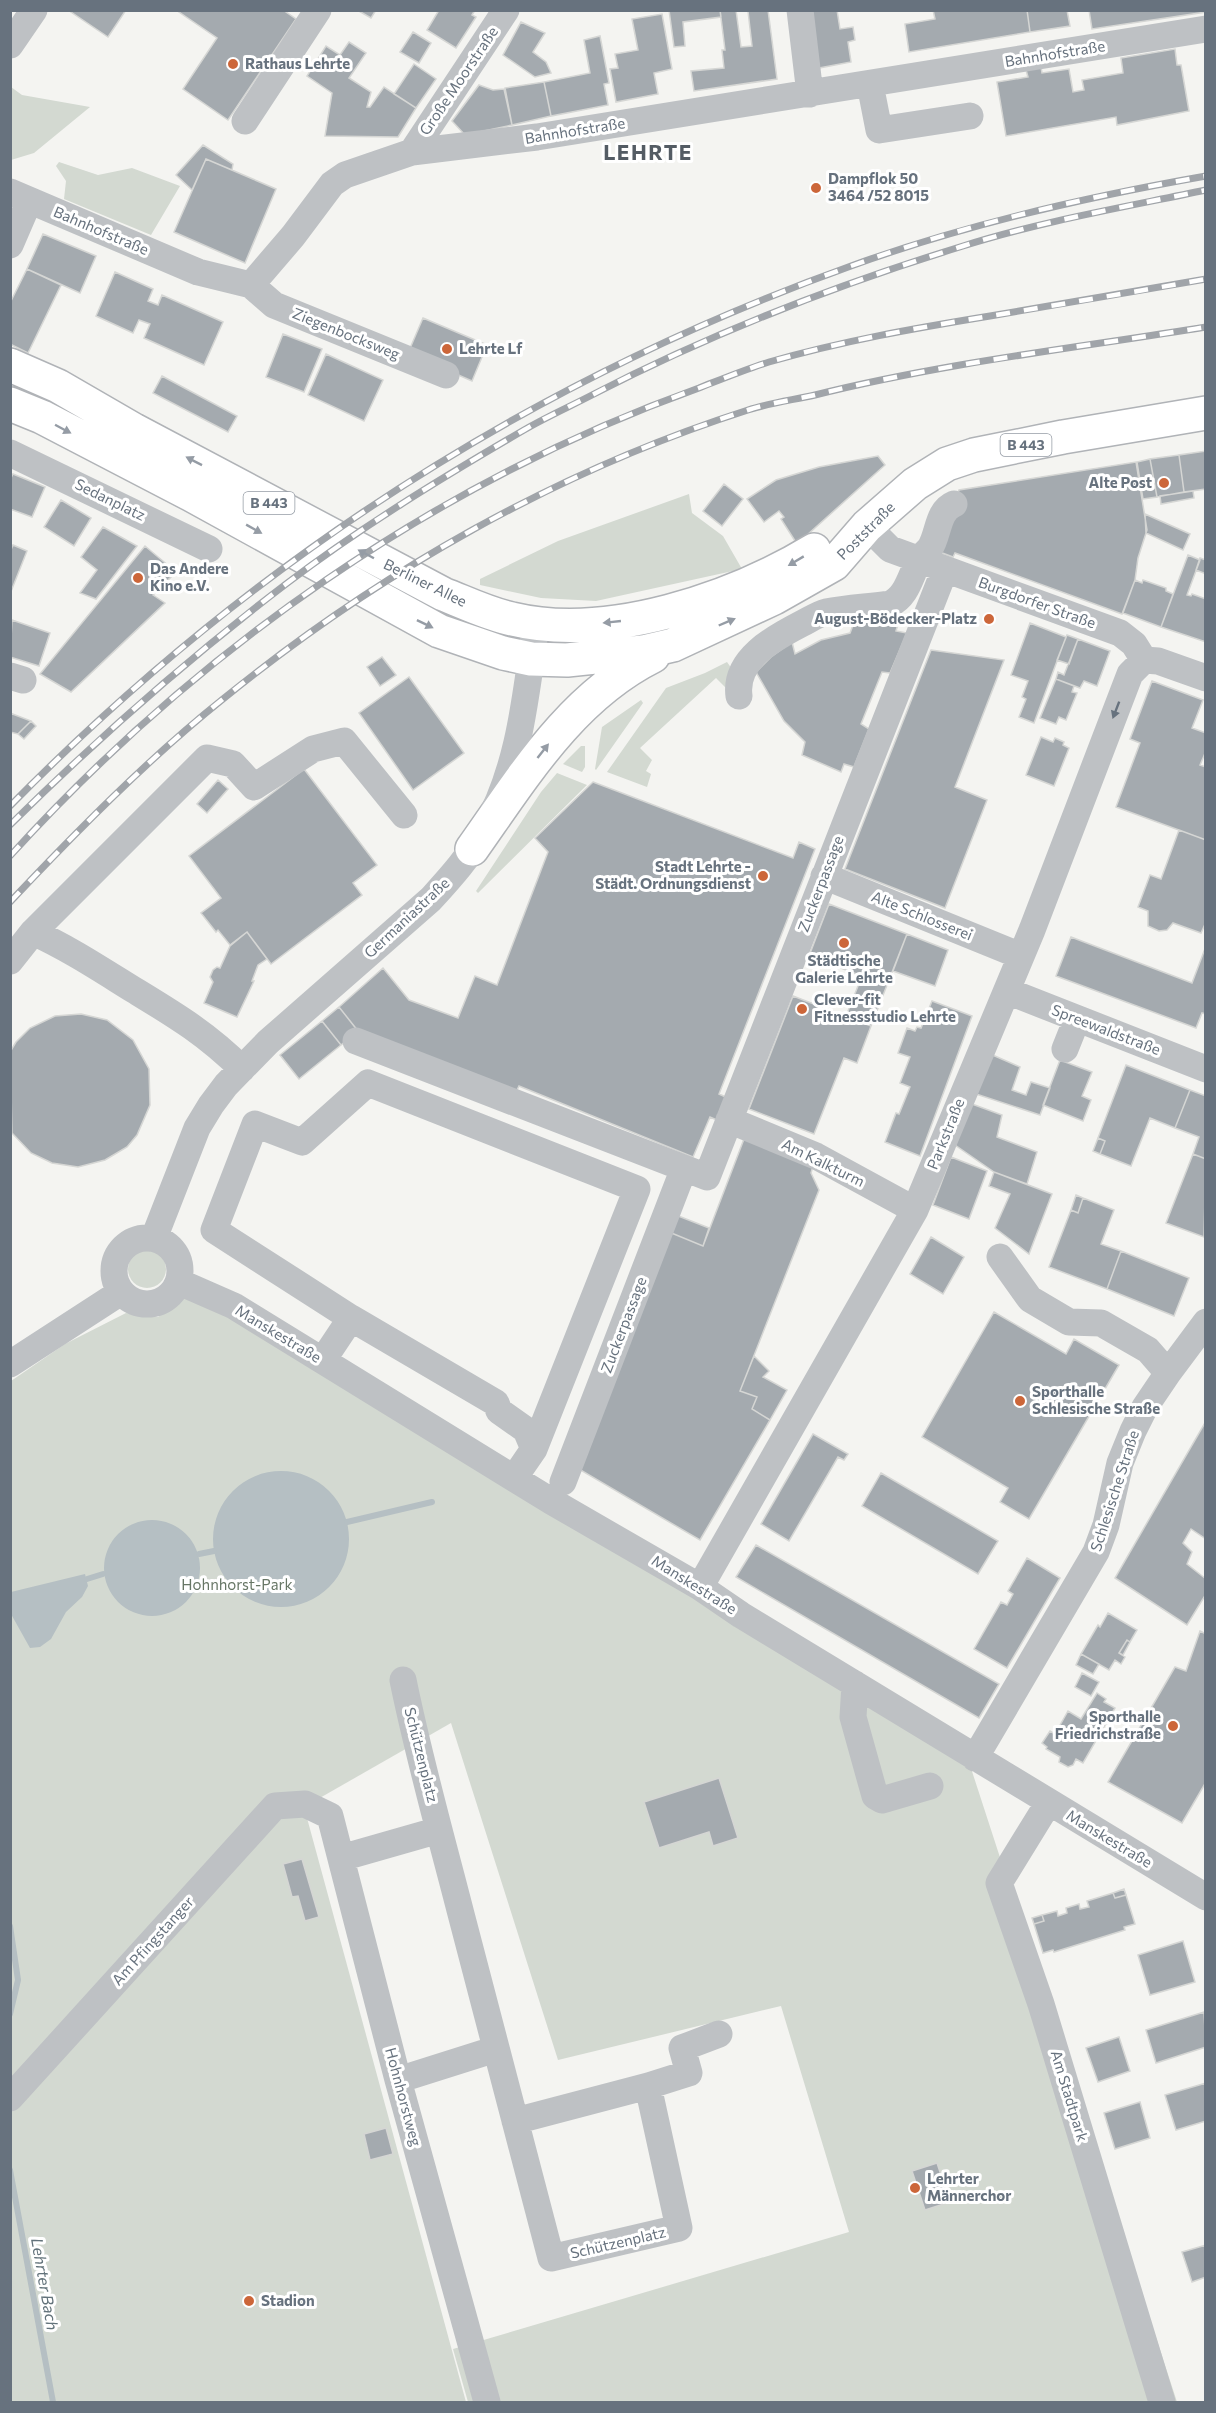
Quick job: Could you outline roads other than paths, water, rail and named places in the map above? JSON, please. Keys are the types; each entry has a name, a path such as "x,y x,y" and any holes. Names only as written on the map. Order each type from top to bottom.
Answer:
{"main road":[{"name":"Berliner Allee","path":"10,365 58,386 134,430 443,594 488,613 536,623 602,623 632,620 662,613 752,582 789,565 832,538 867,526"},
{"name":"B 443","path":"10,404 42,417 190,494 430,627 475,644 531,659"},
{"name":"Poststraße","path":"531,659 567,660 602,657 673,645 736,618 834,564 867,526 915,484 947,464 974,455 1040,442 1206,413"},
{"path":"472,849 530,768 574,714 618,678 644,660 673,645"}],"street":[{"path":"10,45 34,10"},
{"path":"245,121 318,10"},
{"name":"Große Moorstraße","path":"412,152 507,10"},
{"path":"800,10 810,94"},
{"name":"Bahnhofstraße","path":"20,196 198,272 251,285 293,236 332,184 345,175 412,152 538,147 810,94 1206,29"},
{"path":"870,84 879,130 970,116"},
{"path":"10,245 20,196"},
{"name":"Ziegenbocksweg","path":"251,285 274,304 446,375"},
{"name":"Sedanplatz","path":"10,453 210,549"},
{"path":"739,696 738,687 742,671 757,652 773,639 824,612 896,602 903,594 919,560 930,547 943,513 947,507 954,504"},
{"name":"Burgdorfer Straße","path":"867,526 890,549 1120,633 1134,644 1144,660"},
{"name":"Zuckerpassage","path":"356,1041 707,1177 945,569"},
{"name":"Germaniastraße","path":"154,1238 197,1128 211,1104 268,1042 431,899 472,849 498,803 507,778 526,698 536,623"},
{"path":"1144,660 1158,661 1206,678"},
{"name":"Parkstraße","path":"700,1587 915,1210 1007,991 1130,674 1144,660"},
{"path":"10,961 33,932 207,758 233,764 254,787 313,749 344,741 404,815"},
{"name":"Alte Schlosserei","path":"824,876 1021,956"},
{"path":"33,932 74,951 183,1018 220,1047 242,1069"},
{"name":"Spreewaldstraße","path":"1007,991 1206,1069"},
{"path":"1065,1049 1077,1019"},
{"path":"514,1478 534,1449 637,1189 368,1083 302,1142 255,1124 214,1230 351,1318 496,1403 499,1412 526,1430 534,1449"},
{"name":"Am Kalkturm","path":"729,1120 816,1156 915,1210"},
{"name":"Zuckerpassage","path":"563,1482 684,1168"},
{"path":"154,1238 175,1251 181,1272 179,1281 175,1290 167,1298 157,1303 142,1304 132,1301 121,1292 114,1274 114,1262 118,1254 133,1240 154,1238"},
{"path":"1000,1257 1030,1299 1069,1322 1101,1323 1148,1350 1168,1373"},
{"name":"Manskestraße","path":"179,1281 234,1306 514,1478 700,1587 741,1615 975,1758 1205,1894"},
{"path":"10,1364 121,1292"},
{"path":"323,1360 351,1318"},
{"name":"Schlesische Straße","path":"975,1758 1096,1552 1106,1525 1120,1463 1145,1407 1206,1322"},
{"name":"Schützenplatz","path":"403,1680 439,1830 552,2258 679,2229 648,2086"},
{"path":"855,1684 853,1717 875,1796 882,1800 930,1786"},
{"name":"Am Stadtpark","path":"1048,1802 999,1883 1041,2004 1162,2403"},
{"name":"Hohnhorstweg","path":"305,1804 330,1816 407,2076 487,2403"},
{"name":"Am Pfingstanger","path":"10,2098 275,1806 305,1804"},
{"path":"341,1858 439,1830"},
{"path":"515,2121 689,2073 682,2048 719,2034"},
{"path":"407,2076 496,2049"}],"waterway":[{"path":"347,1522 432,1502"},
{"path":"199,1554 214,1551"},
{"path":"87,1579 103,1574"},
{"name":"Lehrter Bach","path":"10,1926 18,1980 10,2014"},
{"name":"Lehrter Bach","path":"10,2170 53,2402"}],"railway":[{"path":"10,806 102,718 197,635 296,559 400,488 507,423 618,365 733,312 851,266 938,237 1027,213 1206,176"},
{"path":"10,825 144,700 286,584 343,542 403,503 541,421 682,351 774,312 868,277 1023,229 1206,190"},
{"path":"10,856 83,780 160,709 241,642 326,580 415,523 507,472 602,427 769,362 851,341 907,330 1206,279"},
{"path":"10,902 140,771 195,722 282,653 407,568 539,495 607,463 677,435 764,405 960,365 1206,327"}],"place":[{"name":"Rathaus Lehrte","path":"233,64"},
{"name":"Dampflok 50 3464 /52 8015","path":"816,188"},
{"name":"Lehrte Lf","path":"447,349"},
{"name":"Alte Post","path":"1164,483"},
{"name":"Das Andere Kino e.V.","path":"138,578"},
{"name":"August-Bödecker-Platz","path":"989,619"},
{"name":"Stadt Lehrte - Städt. Ordnungsdienst","path":"763,876"},
{"name":"Städtische Galerie Lehrte","path":"844,943"},
{"name":"Clever-fit Fitnessstudio Lehrte","path":"802,1009"},
{"name":"Sporthalle Schlesische Straße","path":"1020,1401"},
{"name":"Sporthalle Friedrichstraße","path":"1173,1726"},
{"name":"Lehrter Männerchor","path":"915,2188"},
{"name":"Stadion","path":"249,2301"}],"district":[{"name":"LEHRTE","path":"648,153"}],"park label":[{"name":"Hohnhorst-Park","path":"237,1585"}]}
